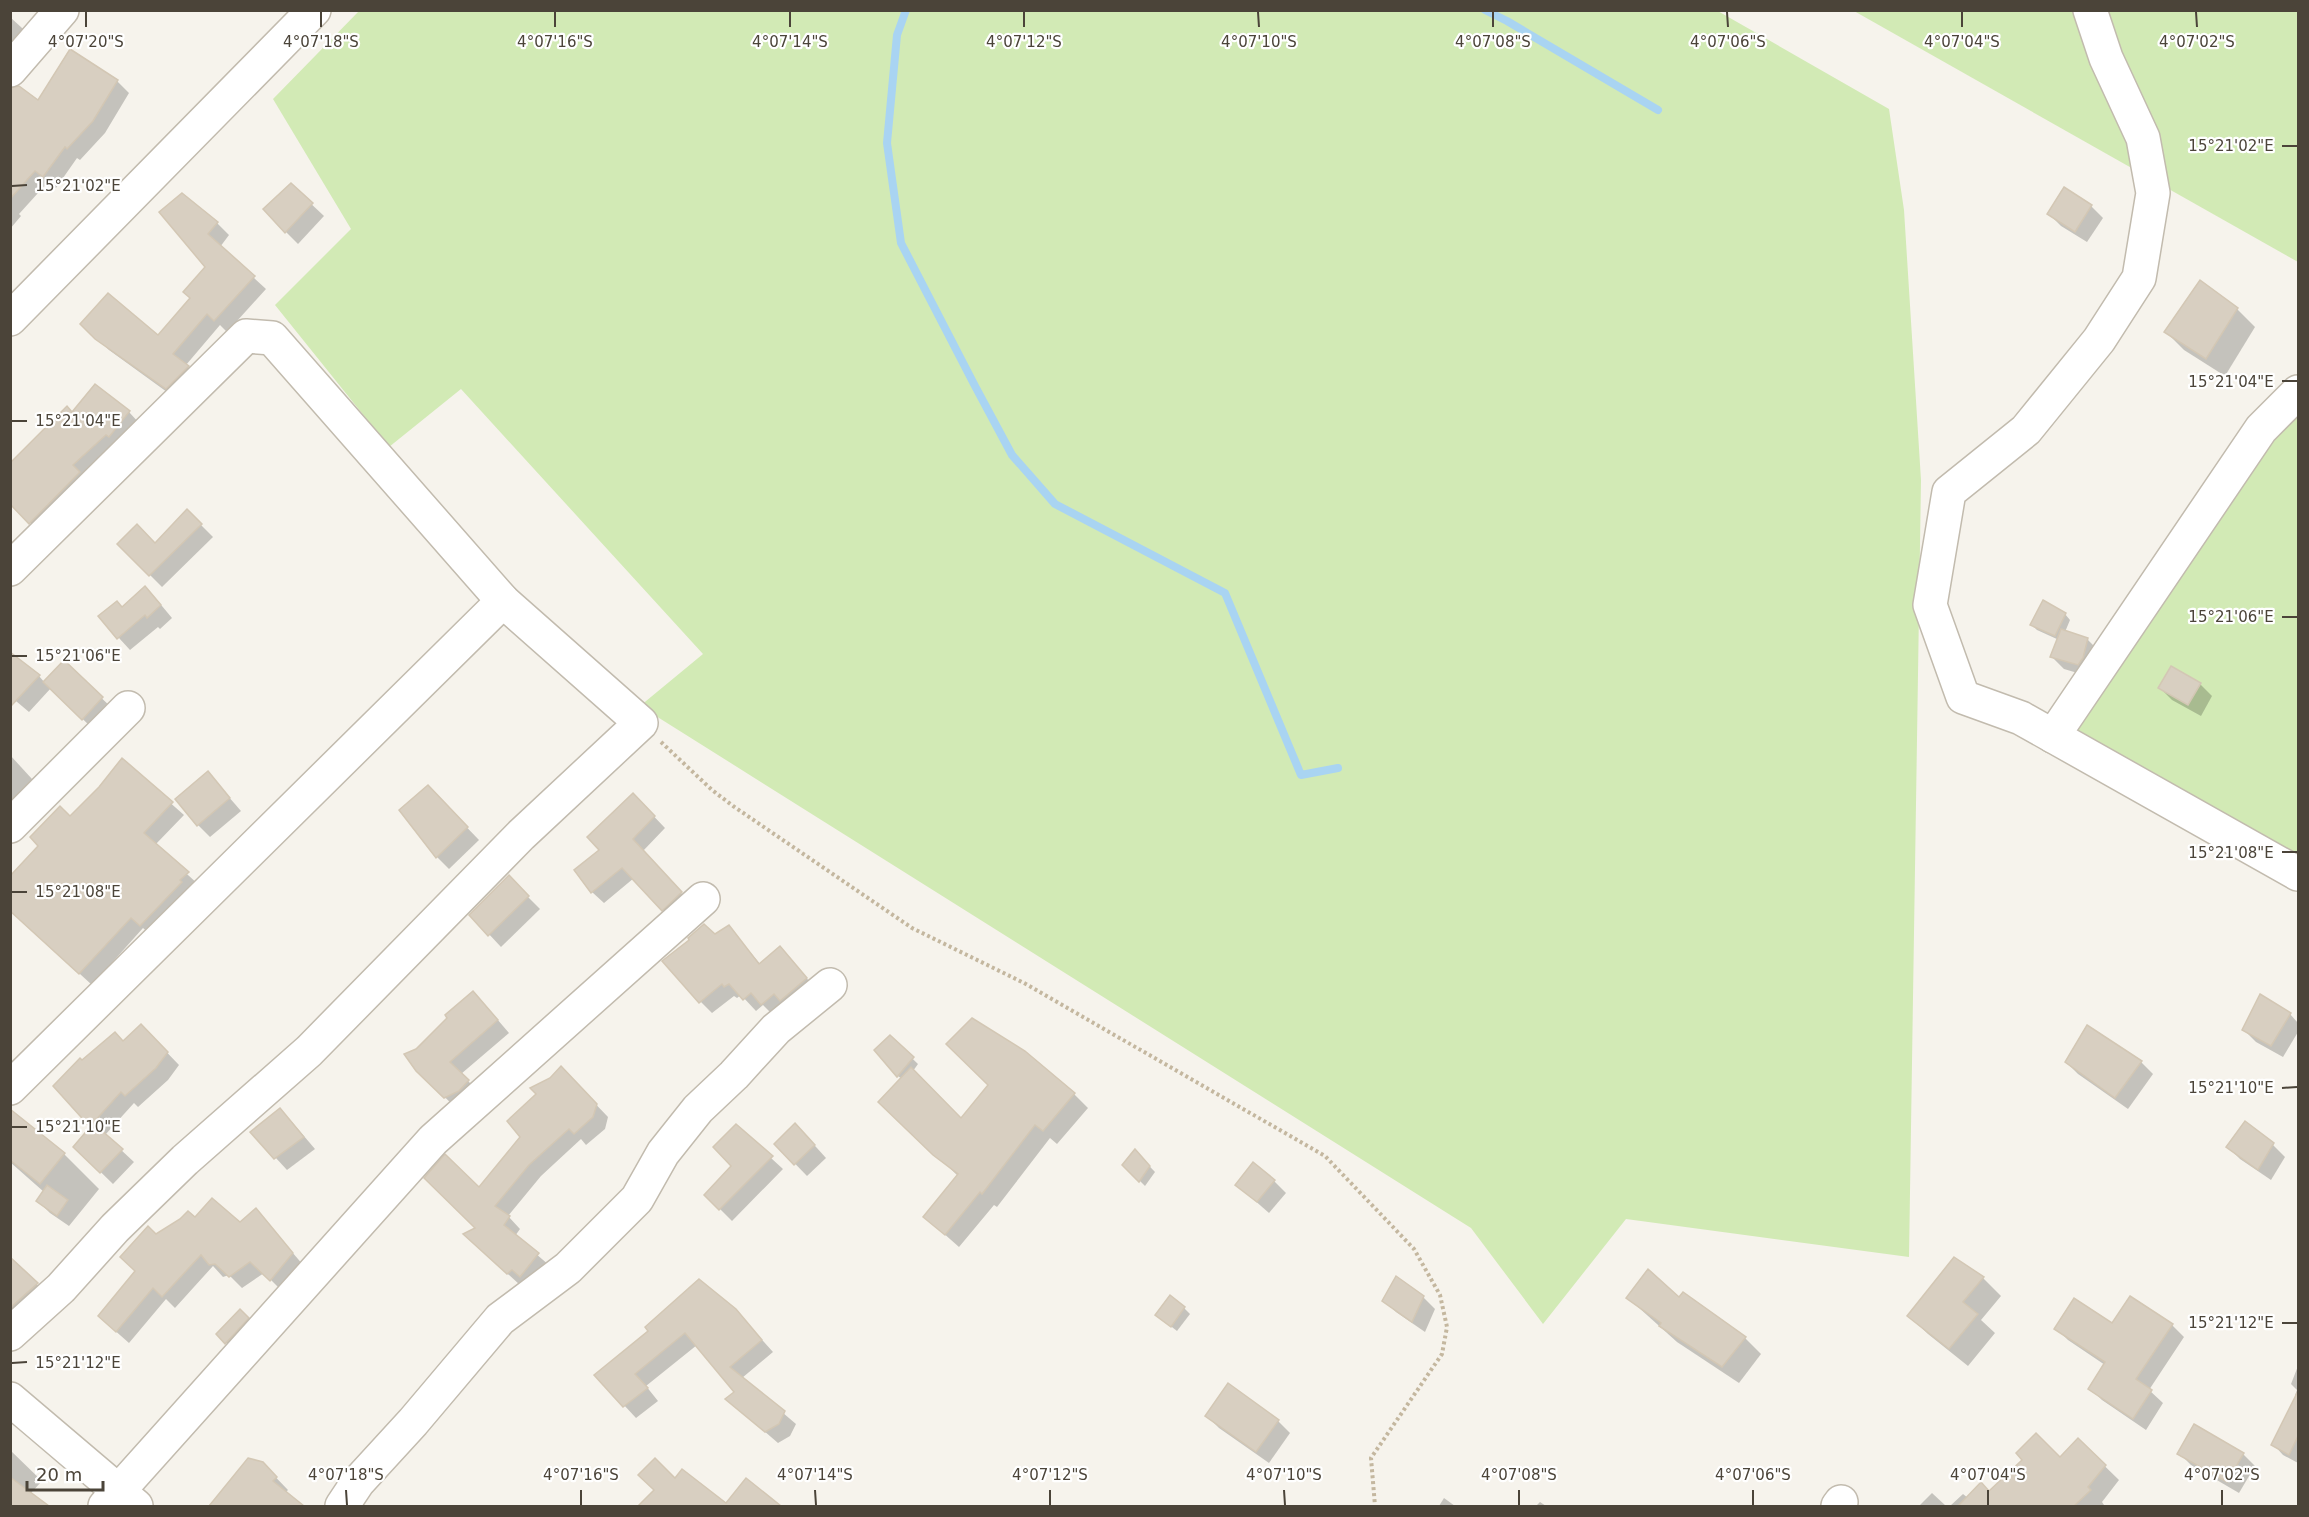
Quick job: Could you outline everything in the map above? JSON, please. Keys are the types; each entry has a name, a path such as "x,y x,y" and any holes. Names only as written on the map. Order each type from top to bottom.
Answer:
{"street":[{"path":"10,70 62,10"},
{"path":"10,319 314,10"},
{"path":"2090,10 2106,58 2142,138 2153,193 2139,278 2099,340 2026,430 1949,492 1930,605 1963,697 2021,718 2298,874"},
{"path":"10,569 246,336 272,338 503,601 640,723 521,835 309,1052 185,1160 115,1228 61,1288 10,1334"},
{"path":"2053,736 2261,429 2298,392"},
{"path":"10,1089 503,601"},
{"path":"10,826 128,708"},
{"path":"10,1399 119,1502 433,1140 703,899"},
{"path":"342,1506 358,1482 413,1422 500,1319 568,1268 637,1199 663,1153 698,1109 734,1075 776,1029 830,985"}],"path":[{"path":"640,723 726,801 912,928 1024,983 1325,1156 1414,1249 1440,1295 1448,1327 1442,1354 1371,1458 1375,1506"}],"green space":[{"path":"1716,10 1889,109 1904,210 1921,480 1909,1257 1626,1219 1543,1324 1471,1228 640,706 703,654 461,389 389,447 275,305 351,229 273,99 359,11"},
{"path":"1854,11 2298,11 2298,262"},
{"path":"2298,408 2298,858 2072,730 2269,437"}],"building":[{"path":"70,49 118,80 93,121 67,149 65,147 43,177 35,171 10,199 10,88 19,86 38,100"},
{"path":"291,183 313,203 285,233 263,209"},
{"path":"2064,187 2092,205 2075,232 2047,214"},
{"path":"182,193 218,222 208,234 255,276 214,321 207,314 173,354 189,366 166,389 95,339 80,324 108,293 158,335 190,298 183,292 205,267 159,212"},
{"path":"2200,280 2238,308 2206,359 2164,332"},
{"path":"95,384 130,411 109,437 106,435 73,465 80,472 29,524 10,504 10,463 67,406 72,412"},
{"path":"187,509 202,524 149,576 117,544 137,524 155,543"},
{"path":"145,586 161,605 147,618 145,615 117,639 98,616 117,601 122,607"},
{"path":"2043,600 2066,613 2055,636 2030,625"},
{"path":"2061,629 2088,638 2083,658 2078,665 2050,657"},
{"path":"10,652 40,675 10,707"},
{"path":"64,660 103,697 82,720 43,682"},
{"path":"2171,666 2201,683 2188,705 2158,688"},
{"path":"122,758 173,802 144,833 189,872 140,926 131,918 79,974 10,911 10,876 38,846 30,837 60,806 70,816 99,787"},
{"path":"208,771 230,798 197,826 175,799"},
{"path":"428,785 468,827 436,858 399,810"},
{"path":"633,793 655,816 633,839 682,892 662,911 622,868 591,893 574,870 599,850 587,837"},
{"path":"509,875 529,896 488,936 469,915"},
{"path":"704,924 715,934 729,925 759,964 780,946 807,978 780,1001 774,994 761,1005 751,993 743,1000 729,984 724,987 722,984 699,1003 662,961 689,940 688,938"},
{"path":"473,991 498,1020 450,1062 469,1080 459,1091 444,1098 416,1071 404,1054 416,1049 447,1018 445,1015"},
{"path":"2260,994 2291,1013 2271,1046 2242,1030"},
{"path":"972,1018 1025,1051 1075,1093 1043,1131 1035,1125 982,1194 980,1192 945,1235 923,1217 958,1174 933,1155 878,1102 911,1067 961,1118 988,1085 946,1044"},
{"path":"141,1024 168,1052 156,1068 125,1096 121,1092 93,1123 123,1149 100,1173 73,1147 90,1127 53,1086 80,1058 82,1060 115,1032 123,1041"},
{"path":"2087,1025 2142,1061 2115,1098 2065,1062"},
{"path":"890,1035 914,1057 897,1077 874,1050"},
{"path":"561,1066 597,1104 593,1117 574,1134 569,1129 529,1165 495,1206 510,1216 504,1225 539,1253 520,1277 512,1270 507,1274 463,1234 475,1228 424,1178 445,1154 479,1187 520,1137 507,1121 536,1094 530,1088 550,1078"},
{"path":"280,1108 304,1137 274,1159 250,1132"},
{"path":"10,1109 65,1153 40,1184 10,1160"},
{"path":"2245,1121 2274,1143 2258,1170 2226,1147"},
{"path":"795,1123 815,1145 794,1165 774,1144"},
{"path":"736,1124 773,1156 719,1210 704,1195 731,1166 713,1147"},
{"path":"1135,1149 1150,1166 1139,1182 1122,1165"},
{"path":"1253,1162 1275,1180 1257,1202 1235,1185"},
{"path":"47,1185 68,1200 57,1216 36,1201"},
{"path":"212,1198 240,1222 256,1208 293,1253 270,1281 250,1262 229,1277 215,1264 209,1265 201,1255 162,1297 153,1288 116,1332 98,1316 135,1271 120,1257 148,1226 156,1234 180,1219 188,1211 195,1217"},
{"path":"10,1257 38,1283 10,1308"},
{"path":"1954,1257 1984,1277 1963,1302 1978,1314 1949,1349 1907,1316"},
{"path":"1648,1269 1679,1297 1683,1292 1746,1337 1722,1367 1659,1326 1661,1323 1626,1298"},
{"path":"1396,1276 1424,1296 1412,1322 1382,1301"},
{"path":"699,1279 736,1309 762,1340 730,1367 785,1411 779,1424 765,1432 725,1399 734,1392 685,1333 635,1374 648,1388 623,1407 594,1375 648,1331 645,1327"},
{"path":"1170,1295 1185,1307 1171,1327 1155,1315"},
{"path":"2130,1296 2173,1324 2136,1379 2152,1390 2133,1419 2088,1389 2105,1362 2054,1329 2074,1298 2112,1323"},
{"path":"240,1309 249,1318 225,1344 216,1334"},
{"path":"1228,1383 1279,1420 1256,1452 1205,1416"},
{"path":"2298,1391 2298,1436 2289,1455 2271,1445"},
{"path":"2194,1424 2244,1453 2227,1482 2177,1454"},
{"path":"2036,1433 2060,1457 2078,1438 2106,1465 2088,1487 2091,1490 2074,1506 1958,1506 1981,1482 1989,1491 2022,1460 2016,1453"},
{"path":"248,1458 263,1462 277,1477 273,1481 304,1506 209,1506"},
{"path":"655,1458 675,1478 682,1469 726,1503 746,1478 781,1506 638,1506 654,1490 638,1475"},
{"path":"10,1477 49,1506 10,1506"}],"waterway":[{"path":"906,10 897,35 887,143 901,243 1012,455 1055,504 1225,593 1301,775 1338,768"},
{"path":"1485,10 1658,110"}]}
